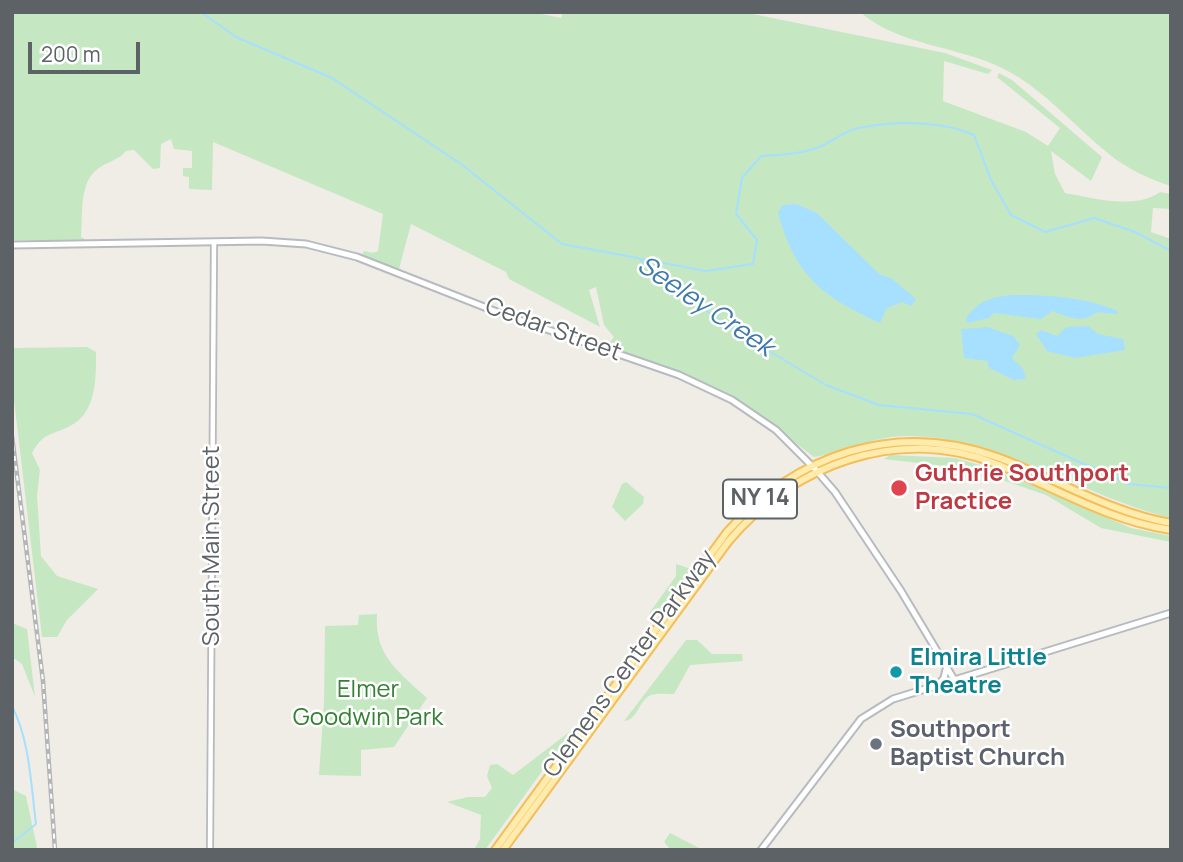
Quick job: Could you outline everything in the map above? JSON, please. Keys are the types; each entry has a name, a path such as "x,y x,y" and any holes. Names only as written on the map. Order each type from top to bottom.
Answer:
{"main road":[{"name":"Cedar Street","path":"12,246 262,241 328,248 680,375 732,400 776,430 815,468 876,554 956,681"},
{"name":"Clemens Center Parkway","path":"495,850 727,532 762,497 848,452 888,443 956,445 995,456 1130,513 1171,523"},
{"name":"Clemens Center Parkway","path":"503,850 737,531 776,494 815,468 874,452 914,448 941,450 994,463 1115,515 1171,530"},
{"path":"761,850 861,719 893,699 1171,613"},
{"path":"937,686 944,678 947,665"}],"street":[{"name":"South Main Street","path":"210,850 214,242"}],"green space":[{"path":"12,12 532,12 561,18 563,12 743,12 945,53 992,70 988,74 944,61 943,101 1026,132 1048,146 1060,128 997,77 999,73 1012,80 1102,157 1091,181 1051,151 1055,174 1065,193 1127,202 1160,192 1171,194 1171,209 1153,208 1151,232 1171,239 1171,518 1105,496 1008,456 942,439 894,437 814,457 740,401 674,370 603,345 603,341 611,341 614,337 604,325 596,287 589,290 600,327 509,279 506,272 411,224 399,269 362,255 364,251 378,251 383,214 213,142 212,190 189,189 189,177 183,176 183,168 192,168 192,151 174,149 171,139 161,144 160,168 153,169 134,150 126,151 94,172 86,186 83,203 81,237 86,240 12,240"},
{"path":"860,12 1171,12 1171,186 1138,173 1116,159 1019,77 986,61 893,32"},
{"path":"87,347 96,352 95,383 90,403 79,420 48,435 32,453 40,470 37,495 41,556 57,576 98,589 67,620 57,637 42,637 12,383 12,352 14,348"},
{"path":"890,455 955,458 994,469 1131,528 1171,536 1171,542 1101,528 1046,495 970,469 884,459"},
{"path":"626,482 644,497 643,504 625,521 612,507 622,484"},
{"path":"676,564 691,569 652,621 650,612 676,576"},
{"name":"Elmer Goodwin Park","path":"377,614 377,629 384,652 398,671 427,698 394,747 361,750 361,776 319,775 324,704 325,626 358,625 359,615"},
{"path":"12,623 27,629 35,697 22,664 12,657"},
{"path":"686,640 697,640 712,654 742,654 743,661 690,665 674,694 651,695 629,720 624,721"},
{"path":"572,730 485,850 474,850 480,839 481,815 447,802 468,797 485,797 492,788 487,776 490,765 497,764 513,775"},
{"path":"12,789 26,796 37,847 34,850 12,850"},
{"path":"670,833 703,850 671,850 664,842"}],"water":[{"path":"796,204 817,213 879,274 891,278 916,299 911,306 902,302 887,308 880,323 842,304 814,282 793,253 778,213 783,205"},
{"path":"1013,295 1067,298 1118,311 1117,314 1097,312 1080,319 1052,311 1041,319 994,313 989,318 967,323 966,318 981,303 992,298"},
{"path":"1088,326 1098,334 1123,339 1125,350 1075,358 1047,351 1036,334 1041,330 1057,336 1066,327"},
{"path":"988,327 1013,336 1020,345 1012,358 1023,369 1026,379 1014,380 989,368 987,361 964,358 961,329"}],"waterway":[{"name":"Seeley Creek","path":"201,12 236,37 332,78 461,164 562,244 638,258 724,324 826,385 879,405 972,414 1129,484 1171,488"},
{"path":"642,259 706,271 753,264 757,240 736,214 742,178 761,156 805,151 824,145 853,129 902,123 932,124 974,135 991,180 1011,215 1045,232 1094,218 1135,232 1171,251"},
{"path":"12,706 23,734 36,824 12,843"}],"railway":[{"path":"12,436 43,681 55,850"}],"place":[{"name":"Guthrie Southport Practice","path":"899,488"},
{"name":"Elmira Little Theatre","path":"896,672"},
{"name":"Southport Baptist Church","path":"876,744"}]}
